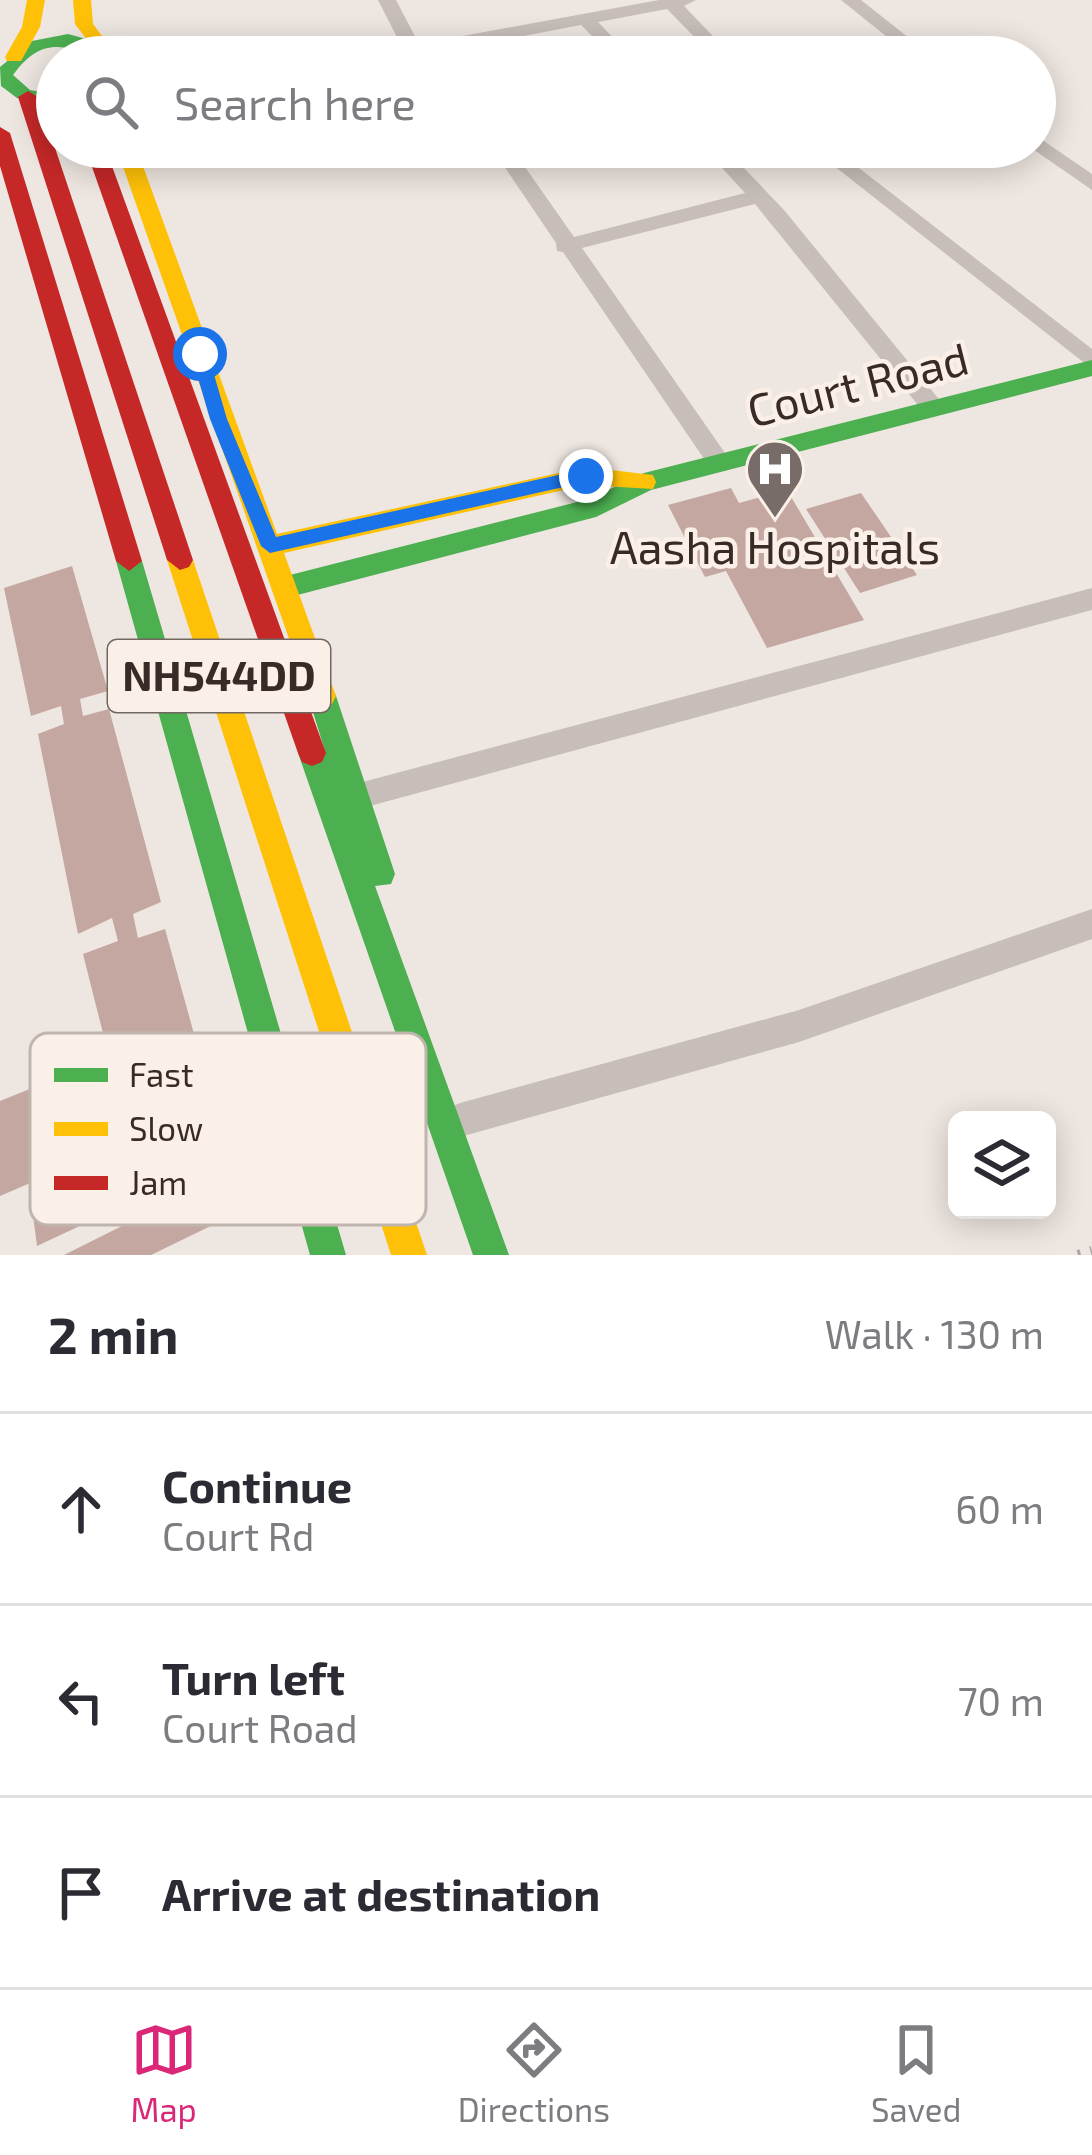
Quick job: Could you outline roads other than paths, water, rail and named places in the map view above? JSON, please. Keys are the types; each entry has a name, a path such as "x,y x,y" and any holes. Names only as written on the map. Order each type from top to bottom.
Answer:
{"main road":[{"path":"10,74 31,27 36,0"},
{"path":"82,0 84,24 93,36"},
{"path":"10,74 36,55"},
{"name":"NH544DD","path":"10,74 36,151"},
{"path":"0,133 97,448 264,1033"},
{"name":"NH544DD","path":"42,168 335,1033"},
{"name":"NH544DD","path":"103,168 414,1033"},
{"path":"133,168 219,419 286,587 460,1120 494,1255"},
{"name":"Court Road","path":"286,587 596,507 644,482 1092,365"},
{"name":"Court Road","path":"270,546 586,476 644,482"},
{"name":"NH544DD","path":"426,1066 494,1255"},
{"path":"319,1225 328,1255"},
{"name":"NH544DD","path":"400,1225 410,1255"}],"street":[{"path":"387,0 405,36"},
{"path":"550,0 563,24"},
{"path":"850,0 897,36"},
{"path":"510,36 676,2 706,36"},
{"path":"586,20 602,36"},
{"path":"1056,157 1092,184"},
{"path":"515,168 720,463"},
{"path":"733,168 934,409"},
{"path":"846,168 1092,365"},
{"path":"565,246 759,196"},
{"path":"355,797 1092,599"},
{"path":"460,1120 800,1026 1092,924"}],"railway":[{"path":"1078,1255 1092,1251"}],"place":[{"name":"Aasha Hospitals","path":"775,520"}]}
